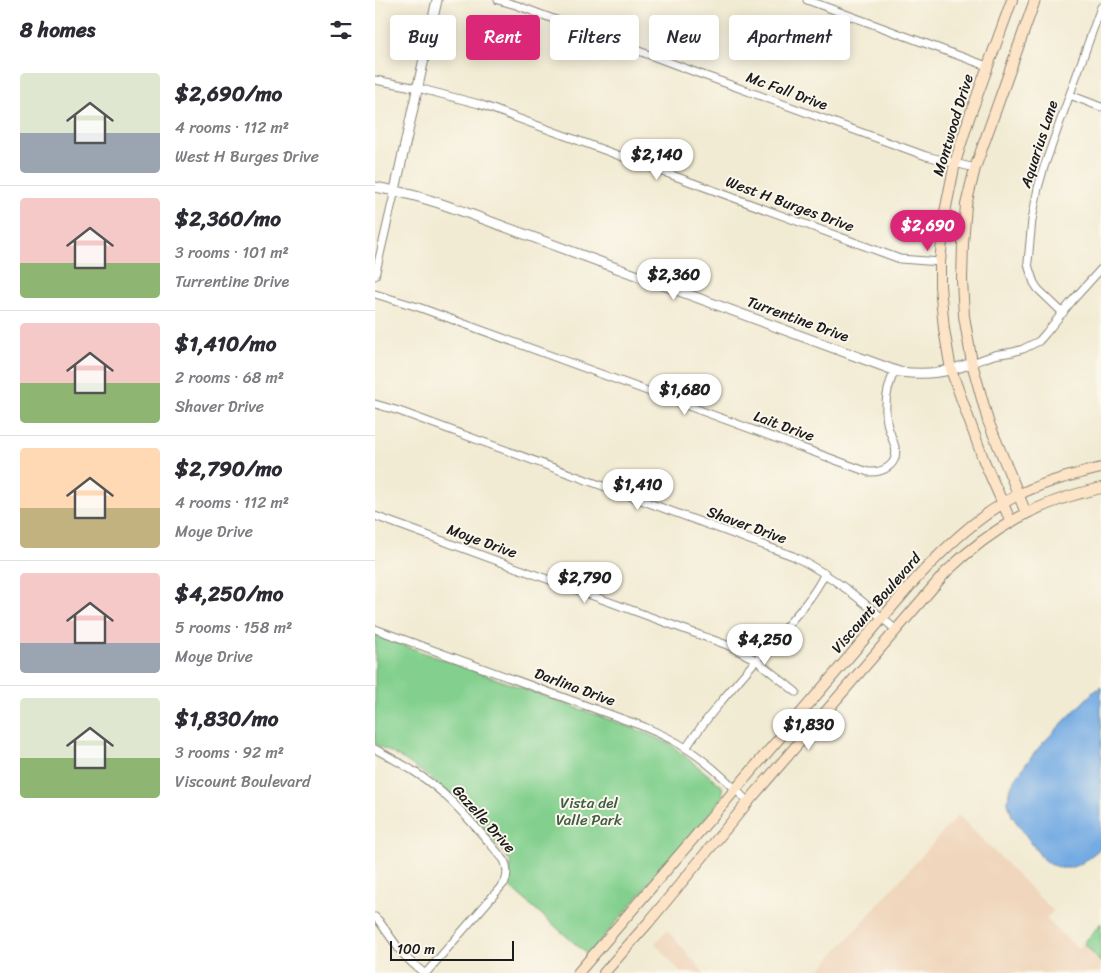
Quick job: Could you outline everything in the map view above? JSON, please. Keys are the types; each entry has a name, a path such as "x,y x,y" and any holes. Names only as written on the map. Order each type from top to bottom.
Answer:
{"main road":[{"name":"Montwood Drive","path":"1011,522 984,461 951,370 944,329 940,262 945,212 955,163 987,66 1012,0"},
{"path":"1026,513 988,421 972,363 964,316 963,244 966,205 975,168 1035,0"},
{"name":"Viscount Boulevard","path":"578,973 937,556 981,518 1019,494 1076,474 1101,468"},
{"path":"604,973 946,572 983,539 1026,513 1055,500 1101,488"}],"street":[{"path":"375,276 437,0"},
{"name":"Mc Fall Drive","path":"498,0 926,156 975,168"},
{"path":"807,0 987,66"},
{"name":"Aquarius Lane","path":"1063,313 1034,283 1030,275 1028,262 1032,220 1038,188 1051,146 1101,7"},
{"name":"West H Burges Drive","path":"375,80 418,88 479,104 900,259 940,262"},
{"path":"1070,95 1101,107"},
{"name":"Turrentine Drive","path":"375,187 429,199 899,372 918,374 951,370 994,354 1023,350 1033,345 1047,334 1077,295 1101,269"},
{"name":"Lait Drive","path":"375,294 404,302 868,472 884,470 892,463 895,456 895,445 885,411 888,386 895,370"},
{"name":"Shaver Drive","path":"375,404 793,556 825,573 855,594 896,630"},
{"name":"Moye Drive","path":"375,516 727,645 756,660 796,692"},
{"path":"686,748 698,730 814,593 825,573"},
{"name":"Darlina Drive","path":"375,628 642,726 667,737 686,748 712,768 749,802"},
{"name":"Gazelle Drive","path":"375,749 417,774 449,799 507,865 505,882 425,973"},
{"path":"375,917 402,953 425,973"}],"shaded area":[{"path":"958,815 1053,911 1046,919 1078,949 1101,923 1101,973 817,973"},
{"path":"667,930 704,973 681,973 655,943"}],"green space":[{"name":"Vista del Valle Park","path":"375,635 641,731 670,744 722,786 723,798 588,955 509,886 511,862 466,811 429,777 375,744"},
{"path":"1101,923 1101,963 1084,943"}],"water":[{"path":"1101,687 1101,848 1082,863 1070,868 1060,868 1042,858 1012,816 1008,803 1009,791 1016,778 1041,745 1092,693"}]}
